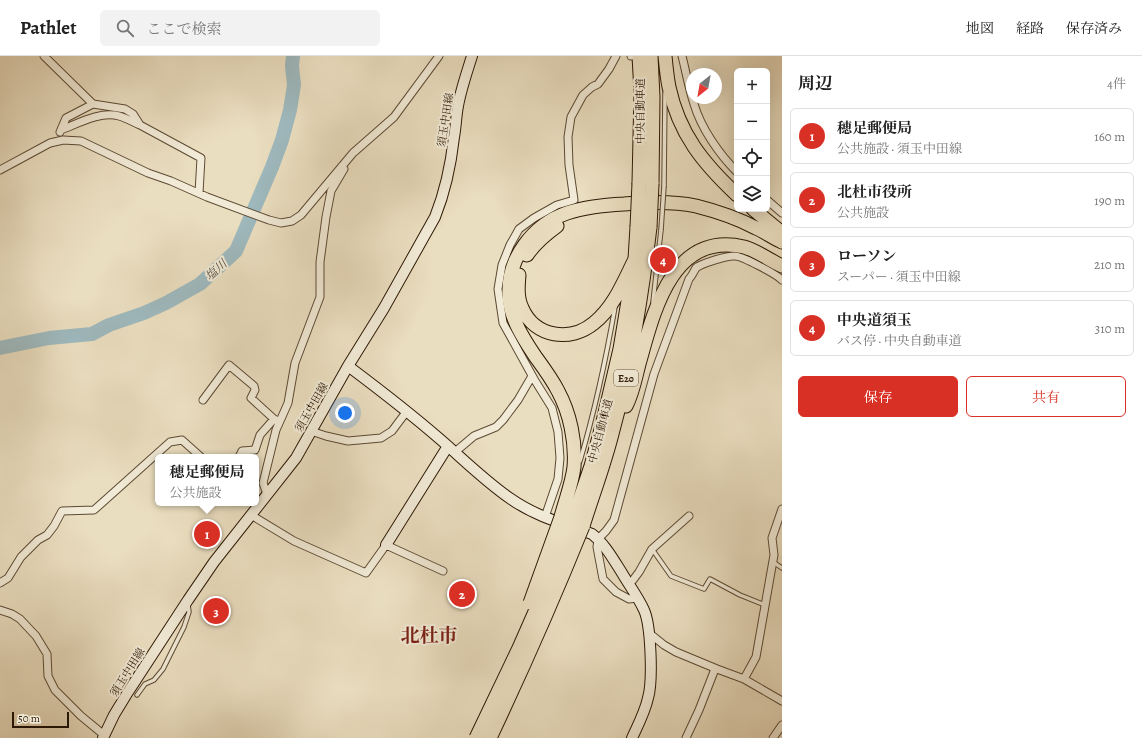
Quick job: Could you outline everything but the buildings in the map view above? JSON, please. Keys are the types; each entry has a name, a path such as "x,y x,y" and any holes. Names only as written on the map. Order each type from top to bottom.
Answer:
{"highway":[{"name":"中央自動車道","path":"476,738 552,573 572,522 591,466 602,426 620,349 635,259 649,228 639,183 641,92 639,56"},
{"name":"中央自動車道","path":"490,738 562,578 572,522 614,430 632,353 641,298 649,228 658,185 651,56"},
{"path":"664,56 668,86 681,126 689,140 711,170 734,192"},
{"path":"572,522 571,480 574,467 574,449 564,405 558,391 520,332 514,319 509,296 511,274 518,254 533,234 542,226 553,220 568,213 588,208 646,202 668,202 696,206 736,219 782,242"},
{"path":"635,259 618,294 606,313 593,324 575,334 551,334 542,330 535,326 522,309 518,291 521,268 530,250 546,234 557,226 588,216 606,213 668,210 686,212 726,222 761,240 782,253"},
{"path":"757,212 782,233"},
{"path":"614,430 630,398 654,313 662,294 682,262 703,250 715,246 729,245 744,247 760,253 782,266"}],"main road":[{"name":"須玉中田線","path":"259,504 296,458 435,217 439,208 449,168 458,106 472,56"},
{"path":"348,366 407,411 511,499 529,510 545,517 592,534 610,554 644,610 648,620 651,678 650,692 646,706 632,738"},
{"path":"386,544 452,449"},
{"name":"須玉中田線","path":"104,737 114,715 128,692 188,600 214,562 258,506"}],"street":[{"path":"44,56 93,104 125,109 134,114 140,125"},
{"path":"0,170 50,143 64,140 81,141 148,173 171,181 207,197 269,220 281,222 292,221 301,215 353,153 394,117 439,56"},
{"path":"545,517 558,478 560,452 558,432 552,408 532,376 503,323 498,289 502,265 510,245 519,229 534,218 557,205 574,200 569,165 568,137 571,117 583,95 598,84 616,56"},
{"path":"682,56 694,105 707,133 734,169"},
{"path":"57,141 66,118 93,104"},
{"path":"62,130 90,119 108,115 118,116 140,125 201,158 199,193"},
{"path":"240,454 242,451 255,450 260,435 277,420 288,403 295,363 320,297 320,262 326,217 331,191 344,169 342,166"},
{"path":"770,203 782,213"},
{"path":"637,598 629,599 616,592 603,579 597,547 598,539 614,520 654,374 689,279 697,267 718,259 735,256 778,276 782,280"},
{"path":"204,400 229,365 254,386 255,390 251,398 277,420"},
{"path":"452,449 474,436 496,427 518,400 532,376"},
{"path":"311,430 326,436 348,441 381,438 392,432 407,411"},
{"path":"267,494 263,483 277,420"},
{"path":"157,454 170,442 182,440 198,454"},
{"path":"0,583 8,578 21,557 38,540 47,535 62,511 94,510 155,455"},
{"path":"744,679 756,657 774,555 772,538 782,509"},
{"path":"251,515 294,541 366,573 386,544 443,571"},
{"path":"628,584 634,580 652,550 689,516"},
{"path":"0,610 12,614 20,619 36,636 47,654 48,676 55,690 104,737"},
{"path":"649,633 676,652 715,669 744,679 782,701"},
{"path":"686,738 697,716 715,669"},
{"path":"773,738 782,725"}],"lane":[{"path":"658,185 665,126 664,56"},
{"path":"649,228 657,268 649,331"},
{"path":"571,480 578,468 591,423 606,360 618,294"},
{"path":"652,550 671,576 704,589 710,579 740,595 765,605"},
{"path":"773,562 782,568"},
{"path":"137,695 145,684 154,680 163,670 184,626 189,612 188,600"}],"waterway":[{"name":"塩川","path":"0,348 49,338 92,334 109,325 144,313 166,303 200,284 236,251 282,140 290,110 294,85 292,66 293,56"}],"place":[{"name":"中央道須玉","path":"663,260"},
{"name":"穂足郵便局","path":"207,534"},
{"name":"北杜市役所","path":"462,594"},
{"name":"ローソン","path":"216,611"}],"district":[{"name":"北杜市","path":"429,635"}]}
